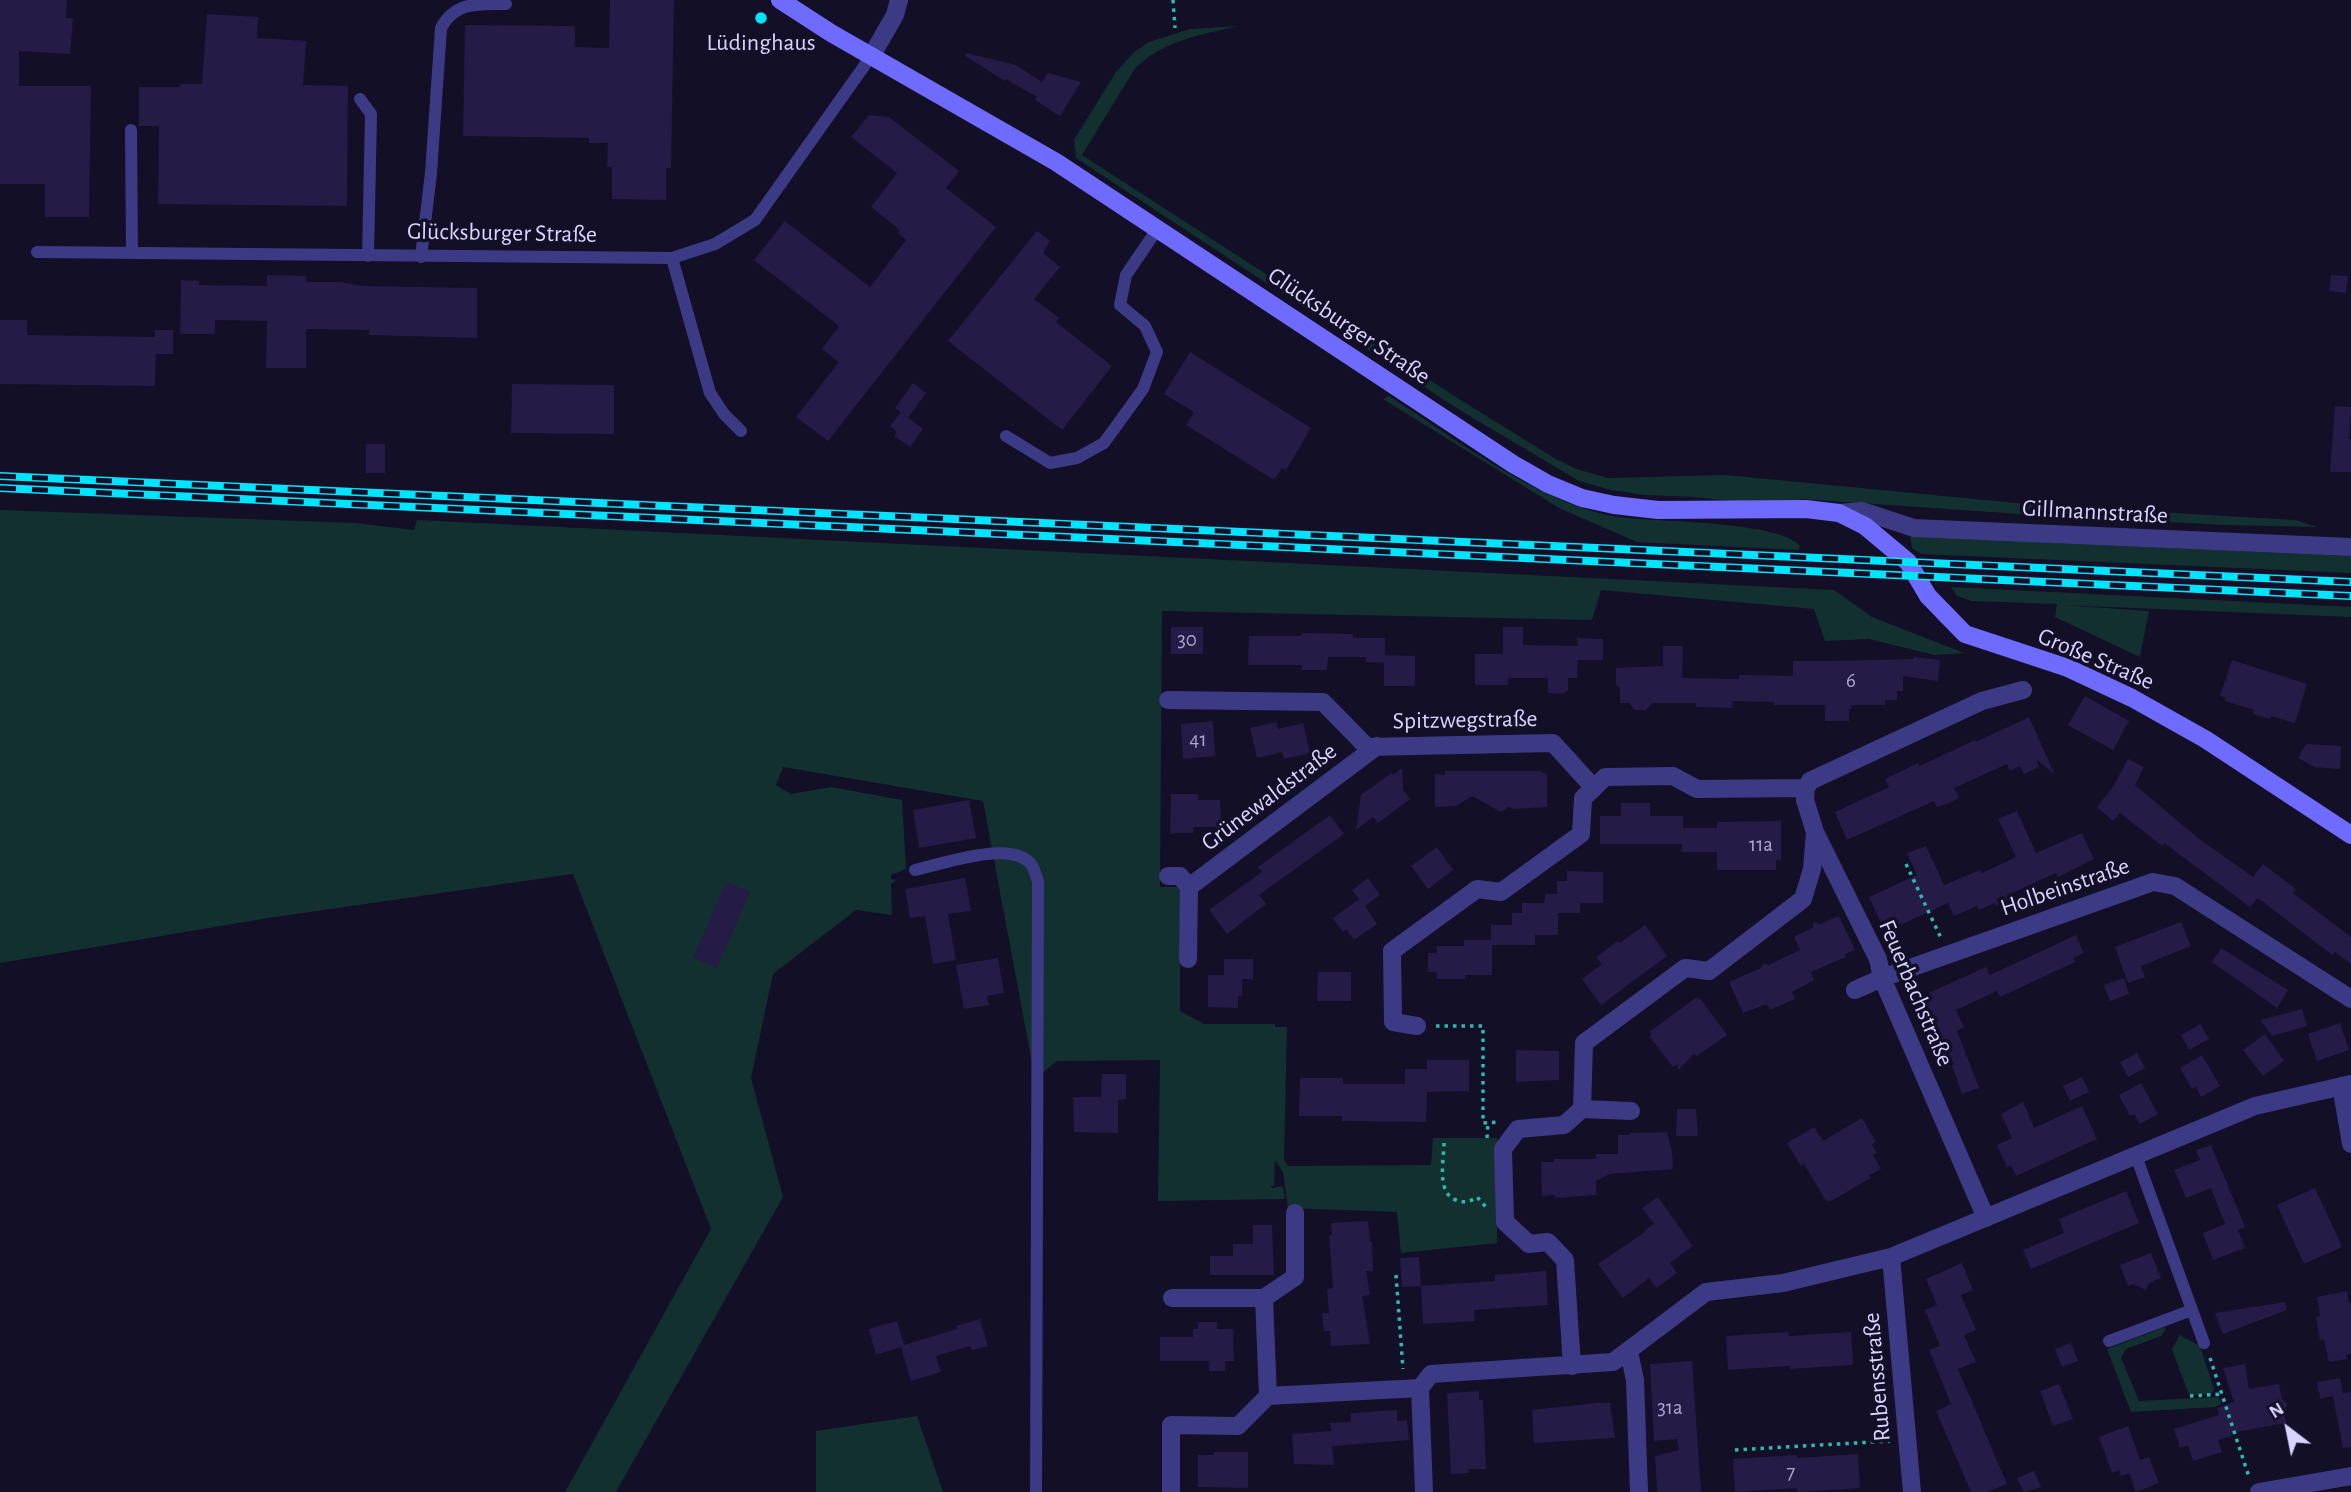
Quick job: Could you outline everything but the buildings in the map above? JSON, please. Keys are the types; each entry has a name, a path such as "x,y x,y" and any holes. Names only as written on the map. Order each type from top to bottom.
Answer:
{"main road":[{"name":"Glücksburger Straße","path":"780,0 831,33 1056,162 1513,464 1548,484 1582,498 1658,510 1806,509 1839,513"},
{"name":"Große Straße","path":"1839,513 1865,526 1908,562 1928,596 1965,634 2068,668 2132,698 2205,739 2351,835"}],"street":[{"path":"872,55 895,15 899,0"},
{"name":"Gillmannstraße","path":"1839,513 1863,512 1914,528 2351,547"},
{"path":"1417,1027 1394,1022 1392,951 1477,889 1501,892 1581,834 1583,799 1605,777 1673,776 1697,789 1806,788 1810,781 1982,701 2024,690"},
{"name":"Spitzwegstraße","path":"1168,700 1323,702 1367,747 1553,743 1594,788"},
{"name":"Grünewaldstraße","path":"1189,887 1377,746"},
{"name":"Feuerbachstraße","path":"1806,788 1805,800 1815,832 1878,959 1882,978 1986,1218"},
{"path":"1582,1109 1584,1044 1685,968 1709,971 1803,900 1812,869 1815,832"},
{"path":"1168,876 1180,876 1189,887 1188,960"},
{"name":"Holbeinstraße","path":"1855,990 1948,954 2153,883 2175,886 2351,999"},
{"path":"1171,1492 1171,1425 1238,1426 1268,1396 1412,1388 1431,1374 1613,1362 1706,1292 1783,1283 1891,1257 2255,1106 2346,1085 2351,1144"},
{"path":"1572,1366 1565,1260 1548,1242 1529,1244 1505,1222 1503,1149 1518,1129 1564,1125 1582,1109 1631,1111"},
{"path":"1172,1298 1264,1298 1294,1277 1294,1213"},
{"name":"Rubensstraße","path":"1891,1257 1912,1492"},
{"path":"1264,1298 1268,1396"},
{"path":"1629,1352 1635,1380 1637,1492"},
{"path":"1412,1388 1419,1492"},
{"path":"2255,1489 2351,1476"}],"lane":[{"path":"421,257 431,173 441,28 446,17 458,9 474,4 506,4"},
{"name":"Glücksburger Straße","path":"37,252 672,258 715,244 755,220 872,55"},
{"path":"360,99 371,114 368,256"},
{"path":"131,130 132,253"},
{"path":"1006,436 1049,463 1077,458 1104,443 1143,389 1157,352 1145,326 1120,305 1126,275 1158,228"},
{"path":"672,258 710,393 724,414 741,431"},
{"path":"915,870 1000,852 1016,855 1030,863 1038,882 1037,1492"},
{"path":"2136,1156 2204,1343"},
{"path":"2109,1341 2192,1310"}],"path":[{"path":"1173,0 1175,28"},
{"path":"1906,864 1948,954"},
{"path":"1417,1027 1483,1026 1483,1123 1505,1122 1518,1129"},
{"path":"1444,1143 1443,1183 1447,1194 1455,1200 1463,1201 1471,1201 1477,1197 1491,1209 1504,1208"},
{"path":"1396,1275 1412,1388"},
{"path":"2204,1343 2255,1489"},
{"path":"2190,1396 2222,1394"},
{"path":"1735,1450 1907,1440"}],"green space":[{"path":"1238,26 1182,40 1144,60 1134,70 1082,155 1459,399 1576,469 1608,478 1726,475 2037,505 2295,520 2317,527 2034,515 1802,499 1777,506 1644,495 1579,481 1458,409 1076,158 1074,140 1116,72 1134,52 1149,42 1190,29"},
{"path":"1389,396 1500,468 1560,499 1590,510 1619,517 1744,527 1788,538 1800,546 1798,550 1637,542 1559,508 1383,399"},
{"path":"0,510 355,523 414,530 417,520 1834,590 1872,617 1964,653 1934,655 1869,639 1825,641 1814,609 1601,590 1592,620 1162,611 1160,887 1180,887 1180,1011 1204,1024 1275,1024 1275,1027 1287,1027 1284,1160 1288,1166 1431,1165 1433,1138 1497,1138 1497,1243 1401,1253 1397,1212 1288,1208 1283,1172 1275,1160 1274,1186 1270,1186 1273,1188 1283,1186 1285,1199 1158,1201 1160,1060 1057,1061 1035,1079 983,801 783,767 776,785 791,794 831,787 902,800 906,869 891,875 891,879 896,880 891,884 892,915 856,910 773,974 751,1078 783,1197 616,1492 565,1492 711,1229 573,874 268,918 0,963"},
{"path":"1910,535 2351,556 2351,573 1921,554 1912,548"},
{"path":"1951,587 2351,607 2351,617 2061,605 2149,611 2140,657 2055,617 2057,604 1972,601 1957,596"},
{"path":"2165,1327 2161,1336 2126,1349 2121,1358 2139,1401 2217,1397 2221,1404 2215,1407 2131,1412 2107,1349"},
{"path":"2180,1335 2200,1346 2214,1389 2212,1394 2189,1395 2172,1349"},
{"path":"917,1416 943,1492 816,1492 816,1431"}],"railway":[{"path":"0,476 2351,582"},
{"path":"0,488 2351,596"}],"place":[{"name":"Lüdinghaus","path":"761,18"}]}
